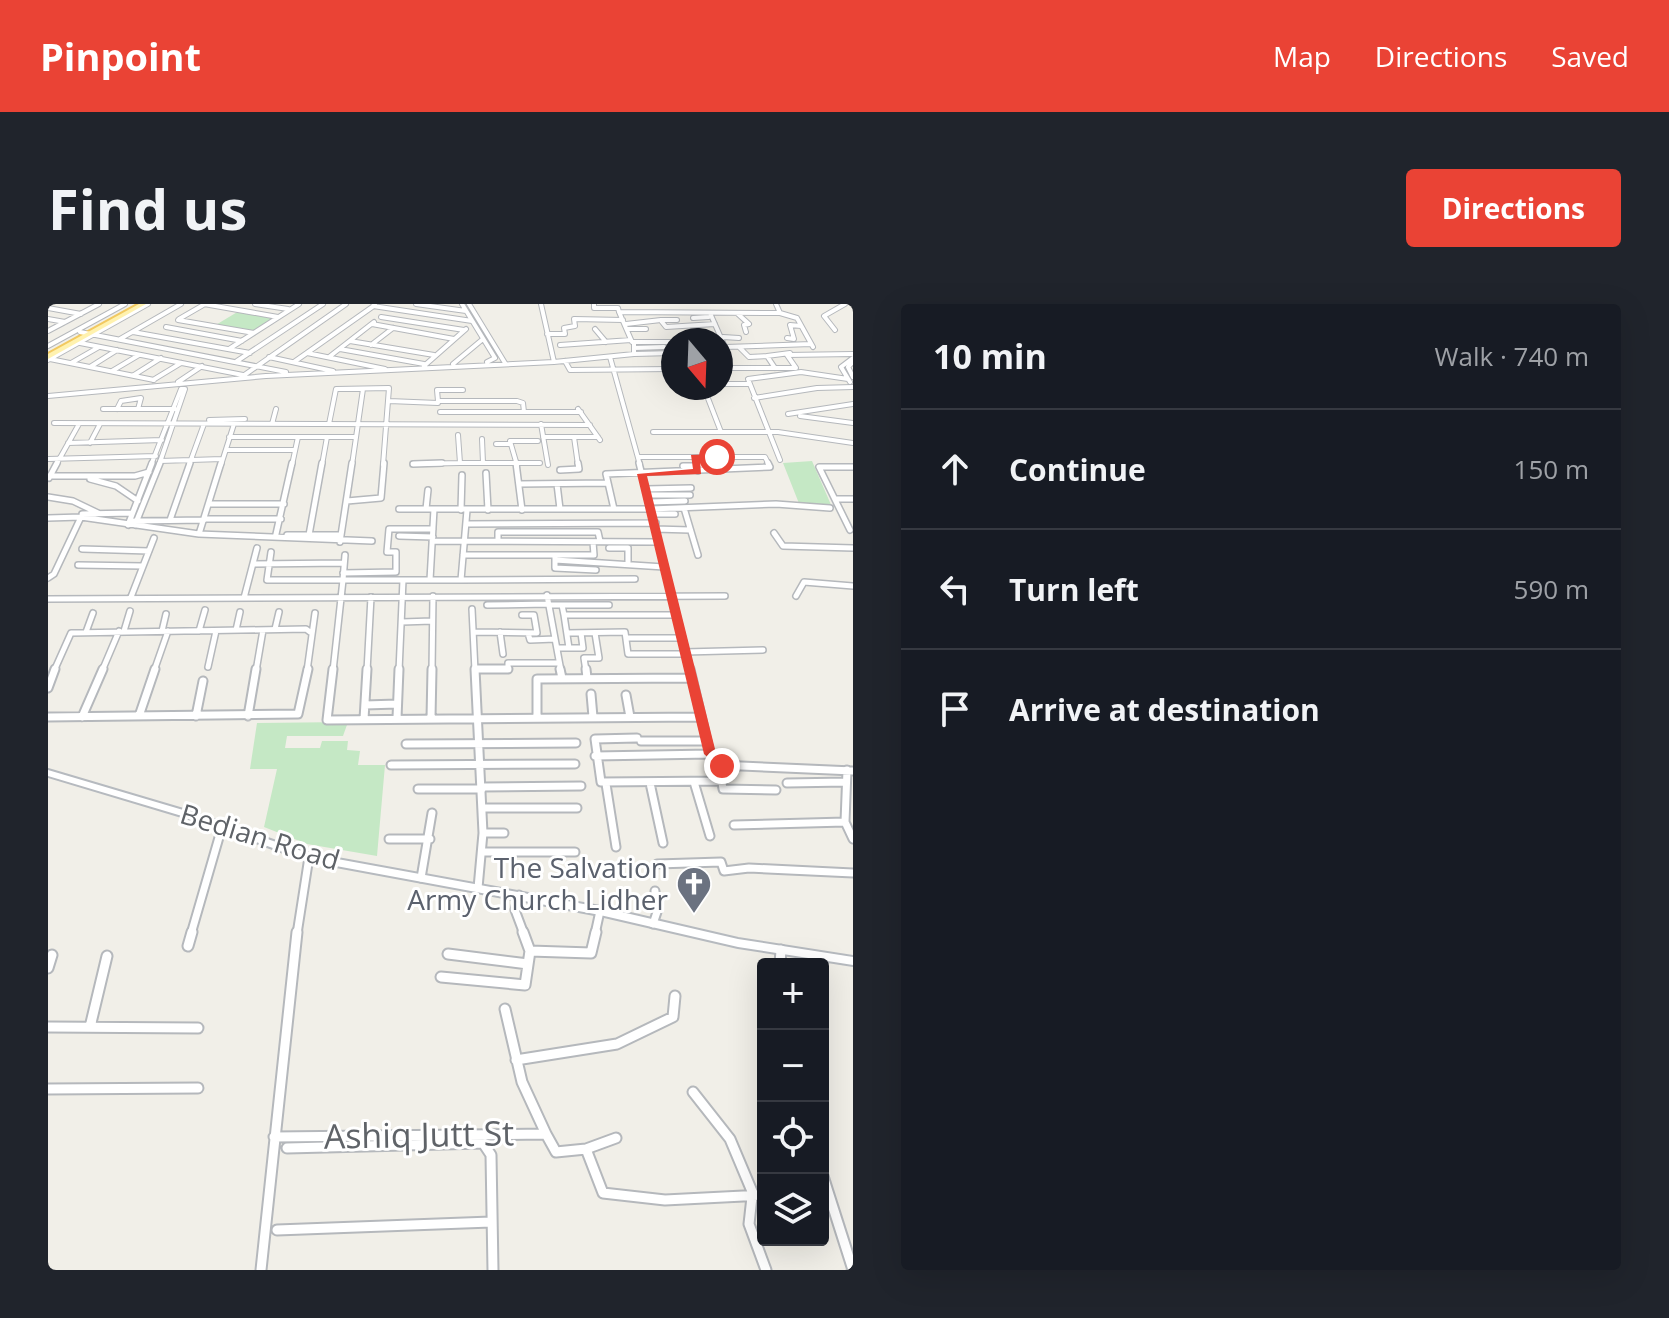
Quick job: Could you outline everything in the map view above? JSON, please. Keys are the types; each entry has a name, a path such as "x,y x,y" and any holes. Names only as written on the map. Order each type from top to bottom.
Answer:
{"main road":[{"path":"48,347 127,304"},
{"path":"48,358 146,304"},
{"name":"Bedian Road","path":"48,773 309,857 519,895 781,950 853,961"}],"street":[{"path":"79,304 97,305"},
{"path":"48,347 127,304"},
{"path":"120,339 181,304"},
{"path":"152,335 205,304 278,317"},
{"path":"255,304 289,310"},
{"path":"229,349 299,304"},
{"path":"311,304 322,305"},
{"path":"77,342 243,375 346,304"},
{"path":"416,304 466,311"},
{"path":"48,395 243,375 483,362 493,354 462,304"},
{"path":"469,304 504,356 505,363"},
{"path":"541,304 554,362"},
{"path":"594,304 594,308 618,308 633,346"},
{"path":"639,304 644,314"},
{"path":"776,304 780,313"},
{"path":"835,330 824,316 845,304"},
{"path":"48,331 97,305"},
{"path":"237,361 322,305"},
{"path":"294,362 375,305 474,323"},
{"path":"839,307 853,307"},
{"path":"48,308 81,314"},
{"path":"329,357 391,309"},
{"path":"623,320 656,312 710,315 780,313 797,318 816,352"},
{"path":"656,312 666,327 715,324"},
{"path":"738,314 749,324 744,325 746,332"},
{"path":"693,318 710,315"},
{"path":"710,315 716,328"},
{"path":"381,317 464,330"},
{"path":"48,319 65,322"},
{"path":"546,328 575,326 574,319 677,320"},
{"path":"178,320 254,333"},
{"path":"623,320 646,329"},
{"path":"424,365 474,323"},
{"path":"372,324 454,339"},
{"path":"787,338 794,339 790,325 801,326"},
{"path":"166,327 242,341"},
{"path":"371,345 393,328"},
{"path":"547,334 565,334 564,328"},
{"path":"595,329 606,342"},
{"path":"80,332 286,372"},
{"path":"133,332 250,353"},
{"path":"733,340 739,338"},
{"path":"453,364 483,339"},
{"path":"350,341 434,355"},
{"path":"560,345 606,342 661,351"},
{"path":"633,346 661,343"},
{"path":"733,346 811,344"},
{"path":"633,346 661,347"},
{"path":"633,346 628,355 633,369"},
{"path":"71,363 99,347"},
{"path":"739,347 749,357 816,352 853,358"},
{"path":"340,349 424,365"},
{"path":"90,367 117,350"},
{"path":"307,353 385,369"},
{"path":"733,368 796,368 787,355 791,353"},
{"path":"112,371 139,355"},
{"path":"48,395 266,376 554,362 628,355"},
{"path":"767,356 775,368"},
{"path":"269,357 333,371"},
{"path":"610,357 638,457 710,754 719,765 725,790 776,790"},
{"path":"48,358 154,380"},
{"path":"134,375 161,358"},
{"path":"754,398 817,388 853,387 848,370 842,365 853,358"},
{"path":"565,361 570,370 661,369"},
{"path":"146,385 181,363"},
{"path":"178,382 202,366"},
{"path":"209,380 223,371"},
{"path":"733,384 747,384 753,377 783,373 850,378"},
{"path":"747,384 780,460"},
{"path":"440,424 437,390 463,387 463,401"},
{"path":"329,424 336,389 389,388 381,498 347,501"},
{"path":"132,521 147,476 160,459 161,443 173,422 181,389 185,389 160,459 132,521"},
{"path":"340,538 363,389"},
{"path":"415,401 416,390"},
{"path":"117,409 121,401 141,398 138,409"},
{"path":"709,400 721,432"},
{"path":"389,401 517,401 523,403 524,410"},
{"path":"852,405 788,414 852,423"},
{"path":"840,407 852,423"},
{"path":"440,412 577,408 599,438 574,437 496,444"},
{"path":"103,409 175,409"},
{"path":"272,424 276,409"},
{"path":"244,422 248,410"},
{"path":"173,422 244,422"},
{"path":"54,423 590,425"},
{"path":"49,477 79,424"},
{"path":"90,443 100,424"},
{"path":"124,443 133,424"},
{"path":"170,520 204,424"},
{"path":"199,534 234,424"},
{"path":"541,424 541,439 548,466"},
{"path":"653,432 768,432 853,443"},
{"path":"458,435 460,463"},
{"path":"229,437 355,437"},
{"path":"276,534 298,437"},
{"path":"309,535 327,437"},
{"path":"560,509 557,471 579,469 574,437"},
{"path":"482,439 483,463"},
{"path":"68,443 161,443"},
{"path":"510,444 518,470 522,510"},
{"path":"226,450 295,450"},
{"path":"638,457 765,457 770,467 720,466 710,469"},
{"path":"660,457 664,473"},
{"path":"671,457 676,473"},
{"path":"680,457 684,469"},
{"path":"694,457 697,469"},
{"path":"717,457 720,466"},
{"path":"741,457 746,467"},
{"path":"48,459 222,459"},
{"path":"413,464 540,463"},
{"path":"614,509 606,474 676,473 684,469 746,467"},
{"path":"850,530 819,469 853,469"},
{"path":"486,473 488,510"},
{"path":"461,580 466,524 462,475"},
{"path":"77,476 127,492 138,501"},
{"path":"49,477 147,476"},
{"path":"519,484 608,483"},
{"path":"127,492 142,490"},
{"path":"426,509 428,490"},
{"path":"399,509 614,509 691,492"},
{"path":"48,497 86,506 100,514"},
{"path":"835,499 853,499"},
{"path":"649,502 830,508"},
{"path":"649,502 675,514"},
{"path":"209,504 284,504"},
{"path":"684,505 698,555"},
{"path":"48,578 54,574 81,515 88,511 86,506"},
{"path":"430,580 434,509"},
{"path":"48,516 100,514 199,534 340,538"},
{"path":"81,515 132,521 281,519"},
{"path":"466,524 655,526 690,530"},
{"path":"271,552 267,580 396,572 396,552 387,552 389,529 464,541 658,542"},
{"path":"498,541 498,532 598,532 594,555 555,561"},
{"path":"774,533 783,546 853,548"},
{"path":"264,537 276,534 309,535 372,541"},
{"path":"399,536 433,536"},
{"path":"131,597 154,538"},
{"path":"244,598 257,548"},
{"path":"609,548 628,548 628,562"},
{"path":"82,549 149,551"},
{"path":"345,555 327,720 701,717"},
{"path":"463,555 628,562 664,567"},
{"path":"555,561 596,570"},
{"path":"555,561 555,579"},
{"path":"253,564 344,563"},
{"path":"78,565 143,566"},
{"path":"343,576 403,580 635,579"},
{"path":"397,718 403,580"},
{"path":"419,580 419,596"},
{"path":"796,596 804,582 853,588"},
{"path":"547,595 562,678"},
{"path":"431,718 433,596"},
{"path":"48,599 725,596"},
{"path":"364,719 371,597"},
{"path":"487,605 609,605"},
{"path":"521,605 530,640 555,639"},
{"path":"562,605 569,648"},
{"path":"472,609 483,833 478,888"},
{"path":"199,631 205,610"},
{"path":"82,717 130,611"},
{"path":"236,630 240,612"},
{"path":"275,629 279,612"},
{"path":"86,632 93,613"},
{"path":"48,717 291,715 302,709 310,632 315,613"},
{"path":"139,716 165,631 166,614"},
{"path":"522,615 534,615 536,627"},
{"path":"564,615 677,615"},
{"path":"402,622 432,621"},
{"path":"474,632 526,633 536,627 553,627"},
{"path":"48,688 67,636 122,631 275,629 310,632"},
{"path":"248,716 263,630"},
{"path":"208,667 216,631"},
{"path":"500,632 503,654"},
{"path":"567,633 625,632 628,654 763,650"},
{"path":"557,648 583,648 581,633"},
{"path":"587,678 584,658 599,658 595,633"},
{"path":"626,638 682,638"},
{"path":"477,669 508,669 508,663 559,663"},
{"path":"537,717 535,680 691,678"},
{"path":"196,716 203,681"},
{"path":"591,694 593,717"},
{"path":"626,695 630,717"},
{"path":"365,705 397,704"},
{"path":"707,741 595,739 599,780 606,784 721,781"},
{"path":"406,744 576,743"},
{"path":"595,756 710,754"},
{"path":"391,765 575,764"},
{"path":"719,765 850,770 846,782 849,810 845,822 852,835"},
{"path":"694,782 710,836"},
{"path":"787,783 846,782"},
{"path":"650,783 663,843"},
{"path":"606,784 616,847"},
{"path":"418,789 581,786"},
{"path":"482,808 577,808"},
{"path":"421,878 432,813"},
{"path":"734,825 845,822"},
{"path":"188,946 222,827"},
{"path":"483,833 504,833"},
{"path":"389,839 430,839"},
{"path":"483,852 575,852"},
{"path":"261,1270 301,897 309,857"},
{"path":"657,864 721,862 724,871 749,868 853,873"},
{"path":"653,924 657,912 655,891"},
{"path":"441,977 525,985 530,951 515,910 519,895"},
{"path":"530,951 591,953 600,911"},
{"path":"780,958 781,950"},
{"path":"448,954 528,964"},
{"path":"48,968 52,955"},
{"path":"90,1027 107,956"},
{"path":"516,1060 617,1044 673,1017 675,996"},
{"path":"505,1009 522,1082 546,1134"},
{"path":"48,1027 198,1028"},
{"path":"48,1089 198,1088"},
{"path":"693,1092 730,1139 756,1196"},
{"name":"Ashiq Jutt St","path":"274,1137 546,1134 556,1152 586,1149"},
{"path":"616,1138 586,1149 603,1193 665,1200 756,1196"},
{"path":"287,1148 483,1143 491,1155 493,1270"},
{"path":"756,1196 748,1207 753,1242 766,1270"},
{"path":"829,1200 853,1270"},
{"path":"277,1230 491,1222"}],"green space":[{"path":"239,311 278,317 254,333 214,326"},
{"path":"812,461 832,507 800,506 783,463"},
{"path":"348,722 343,736 287,736 285,748 320,748 322,741 348,741 347,750 360,751 358,765 385,765 377,856 307,844 264,827 277,769 250,769 257,723"}],"place":[{"name":"The Salvation Army Church Lidher","path":"694,915"}],"route":[{"path":"717,457 694,457 698,472 642,474 710,754 722,766"}]}
